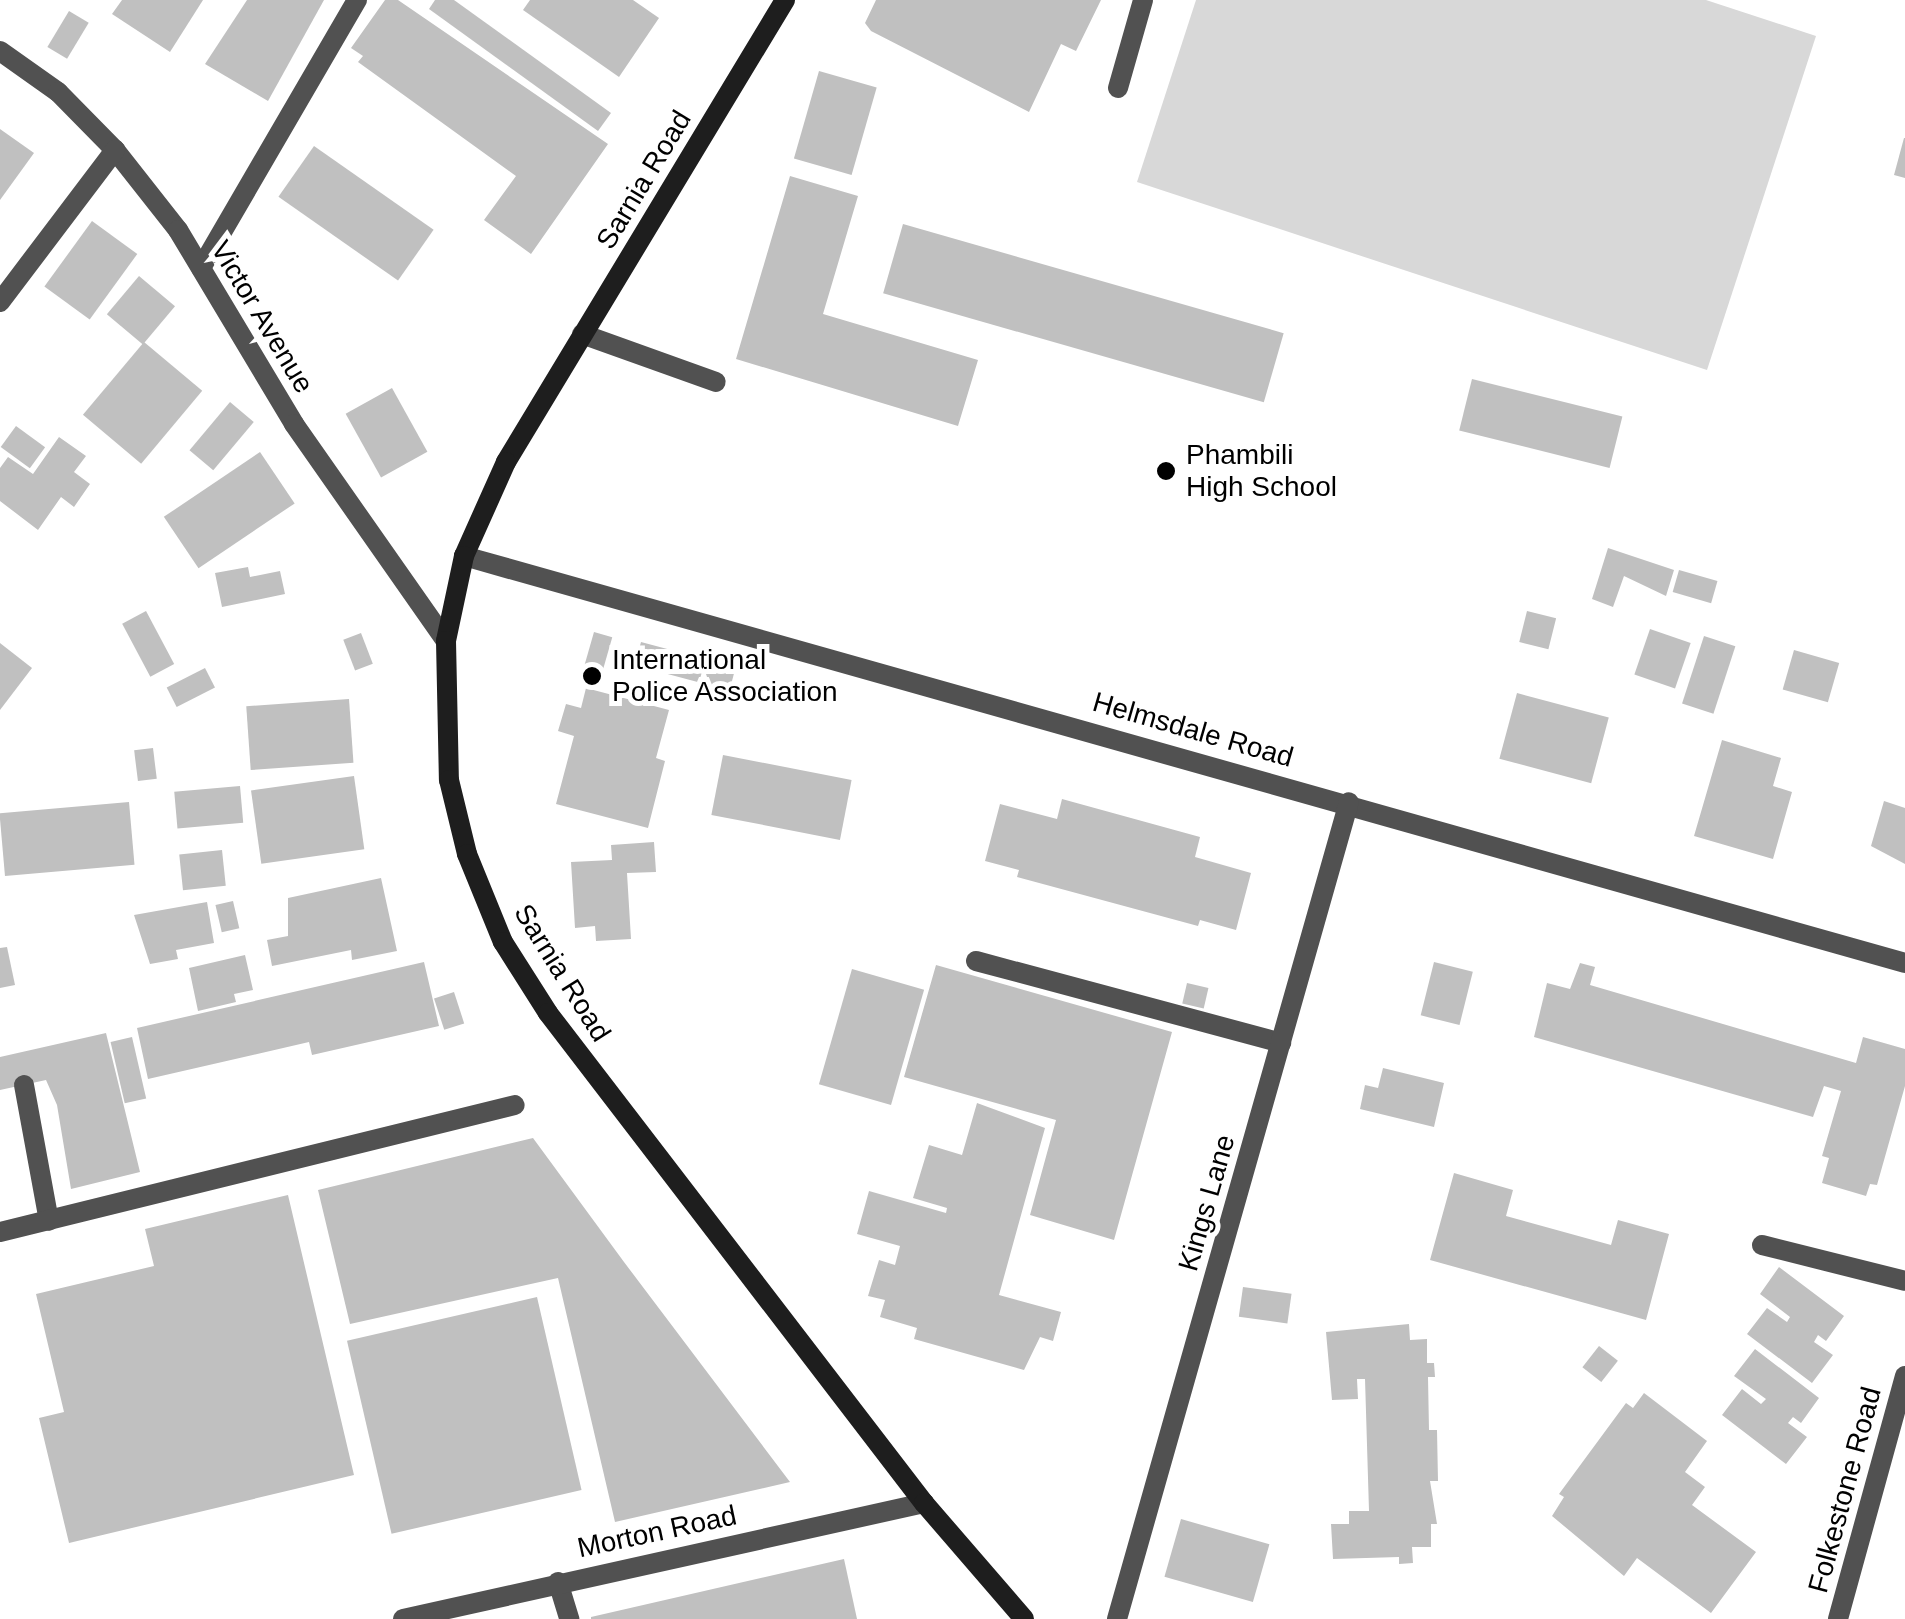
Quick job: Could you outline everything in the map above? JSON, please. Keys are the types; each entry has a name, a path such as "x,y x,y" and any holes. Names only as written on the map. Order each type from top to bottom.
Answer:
{"main road":[{"name":"Sarnia Road","path":"785,0 506,462 464,556 446,641 449,780 467,854 502,942 548,1014 924,1503 1024,1619"}],"street":[{"path":"201,268 357,0"},
{"path":"1118,88 1143,0"},
{"name":"Victor Avenue","path":"0,51 58,92 115,150 201,268 294,424 446,641"},
{"path":"0,302 115,150"},
{"path":"582,334 716,382"},
{"name":"Helmsdale Road","path":"464,556 1349,802 1905,963"},
{"name":"Kings Lane","path":"1118,1619 1349,802"},
{"path":"976,961 1280,1043"},
{"path":"24,1086 49,1221"},
{"path":"0,1232 344,1142 516,1105"},
{"path":"1762,1245 1905,1281"},
{"name":"Folkestone Road","path":"1838,1619 1905,1376"},
{"name":"Morton Road","path":"402,1619 924,1503"},
{"path":"558,1582 569,1619"}],"shaded area":[{"path":"1196,0 1706,0 1816,36 1707,370 1137,182"}],"building":[{"path":"122,0 203,0 170,52 112,14"},
{"path":"247,0 324,0 268,101 205,64"},
{"path":"385,0 398,0 608,144 531,254 484,220 516,176 358,62 363,56 351,48"},
{"path":"435,0 454,0 611,113 598,131 429,9"},
{"path":"530,0 633,0 659,18 619,77 523,10"},
{"path":"876,0 1101,0 1076,51 1061,44 1029,112 871,31 865,23"},
{"path":"69,11 89,23 67,59 47,47"},
{"path":"819,71 877,88 852,175 794,158"},
{"path":"0,129 34,153 0,200"},
{"path":"1905,138 1905,178 1894,175"},
{"path":"314,146 434,230 398,281 278,197"},
{"path":"790,176 858,196 823,314 978,360 958,426 736,359"},
{"path":"92,221 137,254 90,319 44,287"},
{"path":"903,224 1284,333 1264,402 883,293"},
{"path":"139,276 175,306 143,345 107,314"},
{"path":"144,342 202,391 141,464 83,415"},
{"path":"1472,379 1622,416 1610,468 1459,430"},
{"path":"392,388 427,452 381,478 346,414"},
{"path":"230,402 254,422 213,470 190,450"},
{"path":"16,426 45,447 30,468 1,447"},
{"path":"59,437 86,456 74,472 90,484 74,507 61,497 38,530 0,501 0,468 8,457 33,474"},
{"path":"260,452 295,503 199,568 164,517"},
{"path":"1608,548 1674,570 1666,596 1624,576 1613,607 1592,599"},
{"path":"248,567 250,577 280,571 285,594 222,607 215,573"},
{"path":"1679,570 1717,581 1711,603 1673,592"},
{"path":"146,611 174,664 150,677 122,624"},
{"path":"1527,611 1556,618 1548,649 1519,642"},
{"path":"1650,629 1691,643 1675,688 1634,674"},
{"path":"594,632 612,637 602,675 583,669"},
{"path":"361,633 373,664 355,671 343,640"},
{"path":"1704,636 1735,646 1713,714 1682,704"},
{"path":"641,642 736,667 729,691 635,665"},
{"path":"0,643 32,668 0,710"},
{"path":"1794,650 1839,663 1828,702 1783,689"},
{"path":"205,668 215,688 177,707 167,688"},
{"path":"586,688 669,710 656,758 665,761 648,828 556,804 574,736 558,731 566,704 581,708"},
{"path":"1517,693 1609,718 1591,783 1499,759"},
{"path":"349,699 353,763 251,770 246,706"},
{"path":"1722,740 1781,758 1773,786 1792,792 1773,859 1694,836"},
{"path":"153,748 157,779 138,781 134,750"},
{"path":"723,755 852,780 840,840 711,815"},
{"path":"354,776 364,849 261,864 251,790"},
{"path":"240,786 243,823 177,829 174,792"},
{"path":"1062,799 1200,837 1195,857 1251,873 1236,930 1200,920 1198,926 1017,877 1019,870 985,861 1000,804 1057,819"},
{"path":"1884,801 1905,808 1905,864 1871,846"},
{"path":"129,802 134,865 5,876 0,813"},
{"path":"654,842 656,872 627,873 631,939 596,941 595,926 575,928 571,862 612,860 611,845"},
{"path":"222,850 226,886 183,890 179,854"},
{"path":"381,878 397,951 352,960 351,950 272,966 267,940 288,936 288,898"},
{"path":"233,901 239,928 222,932 215,905"},
{"path":"207,902 214,943 176,950 178,959 150,964 134,915"},
{"path":"7,947 15,985 0,988 0,948"},
{"path":"245,955 253,990 234,994 236,1002 198,1011 189,968"},
{"path":"424,962 439,1026 312,1055 309,1042 148,1079 137,1028"},
{"path":"1434,962 1473,972 1460,1025 1421,1015"},
{"path":"1580,963 1595,967 1590,985 1856,1063 1863,1037 1905,1049 1905,1086 1877,1185 1870,1184 1866,1196 1822,1183 1829,1158 1822,1156 1841,1091 1824,1086 1813,1117 1534,1037 1547,983 1570,989"},
{"path":"936,965 1172,1032 1114,1240 1030,1215 1056,1120 904,1077"},
{"path":"852,969 924,990 891,1105 819,1084"},
{"path":"1187,983 1208,988 1204,1008 1182,1003"},
{"path":"454,992 464,1023 444,1030 434,998"},
{"path":"106,1033 140,1172 71,1189 57,1105 46,1080 0,1090 0,1057"},
{"path":"132,1037 146,1098 125,1103 111,1042"},
{"path":"1383,1068 1444,1083 1434,1127 1360,1109 1365,1085 1378,1088"},
{"path":"977,1103 1045,1128 999,1295 1061,1312 1053,1341 1040,1337 1024,1370 914,1339 917,1328 880,1317 885,1300 868,1296 879,1260 895,1265 900,1246 857,1234 869,1191 946,1213 947,1208 913,1198 929,1145 962,1155"},
{"path":"533,1138 790,1482 615,1522 558,1278 350,1324 318,1190"},
{"path":"1454,1173 1513,1190 1506,1216 1611,1245 1618,1220 1669,1234 1646,1320 1430,1260"},
{"path":"288,1195 354,1475 69,1543 39,1418 64,1412 36,1294 154,1266 145,1229"},
{"path":"1779,1267 1844,1316 1826,1341 1818,1335 1814,1342 1833,1355 1812,1383 1747,1334 1767,1308 1787,1322 1790,1317 1760,1294"},
{"path":"1243,1287 1292,1294 1287,1324 1239,1317"},
{"path":"537,1297 582,1490 392,1534 347,1341"},
{"path":"1409,1324 1410,1340 1427,1339 1427,1363 1434,1363 1435,1377 1428,1377 1429,1430 1437,1430 1438,1481 1430,1481 1437,1524 1431,1524 1431,1547 1412,1547 1413,1563 1399,1564 1399,1557 1333,1559 1331,1524 1349,1524 1349,1511 1369,1511 1365,1379 1357,1379 1358,1399 1332,1400 1326,1332"},
{"path":"1599,1346 1618,1361 1601,1382 1582,1367"},
{"path":"1755,1349 1819,1398 1801,1423 1793,1417 1788,1423 1807,1437 1786,1464 1722,1415 1742,1389 1761,1404 1766,1399 1734,1376"},
{"path":"1644,1393 1707,1441 1685,1472 1705,1487 1692,1505 1756,1552 1711,1613 1637,1558 1624,1576 1552,1516 1564,1497 1559,1494 1626,1403 1633,1408"},
{"path":"1181,1519 1269,1544 1253,1602 1164,1577"},
{"path":"844,1559 857,1619 591,1619 591,1617"}],"place":[{"name":"Phambili High School","path":"1166,471"},
{"name":"International Police Association","path":"592,676"}]}
